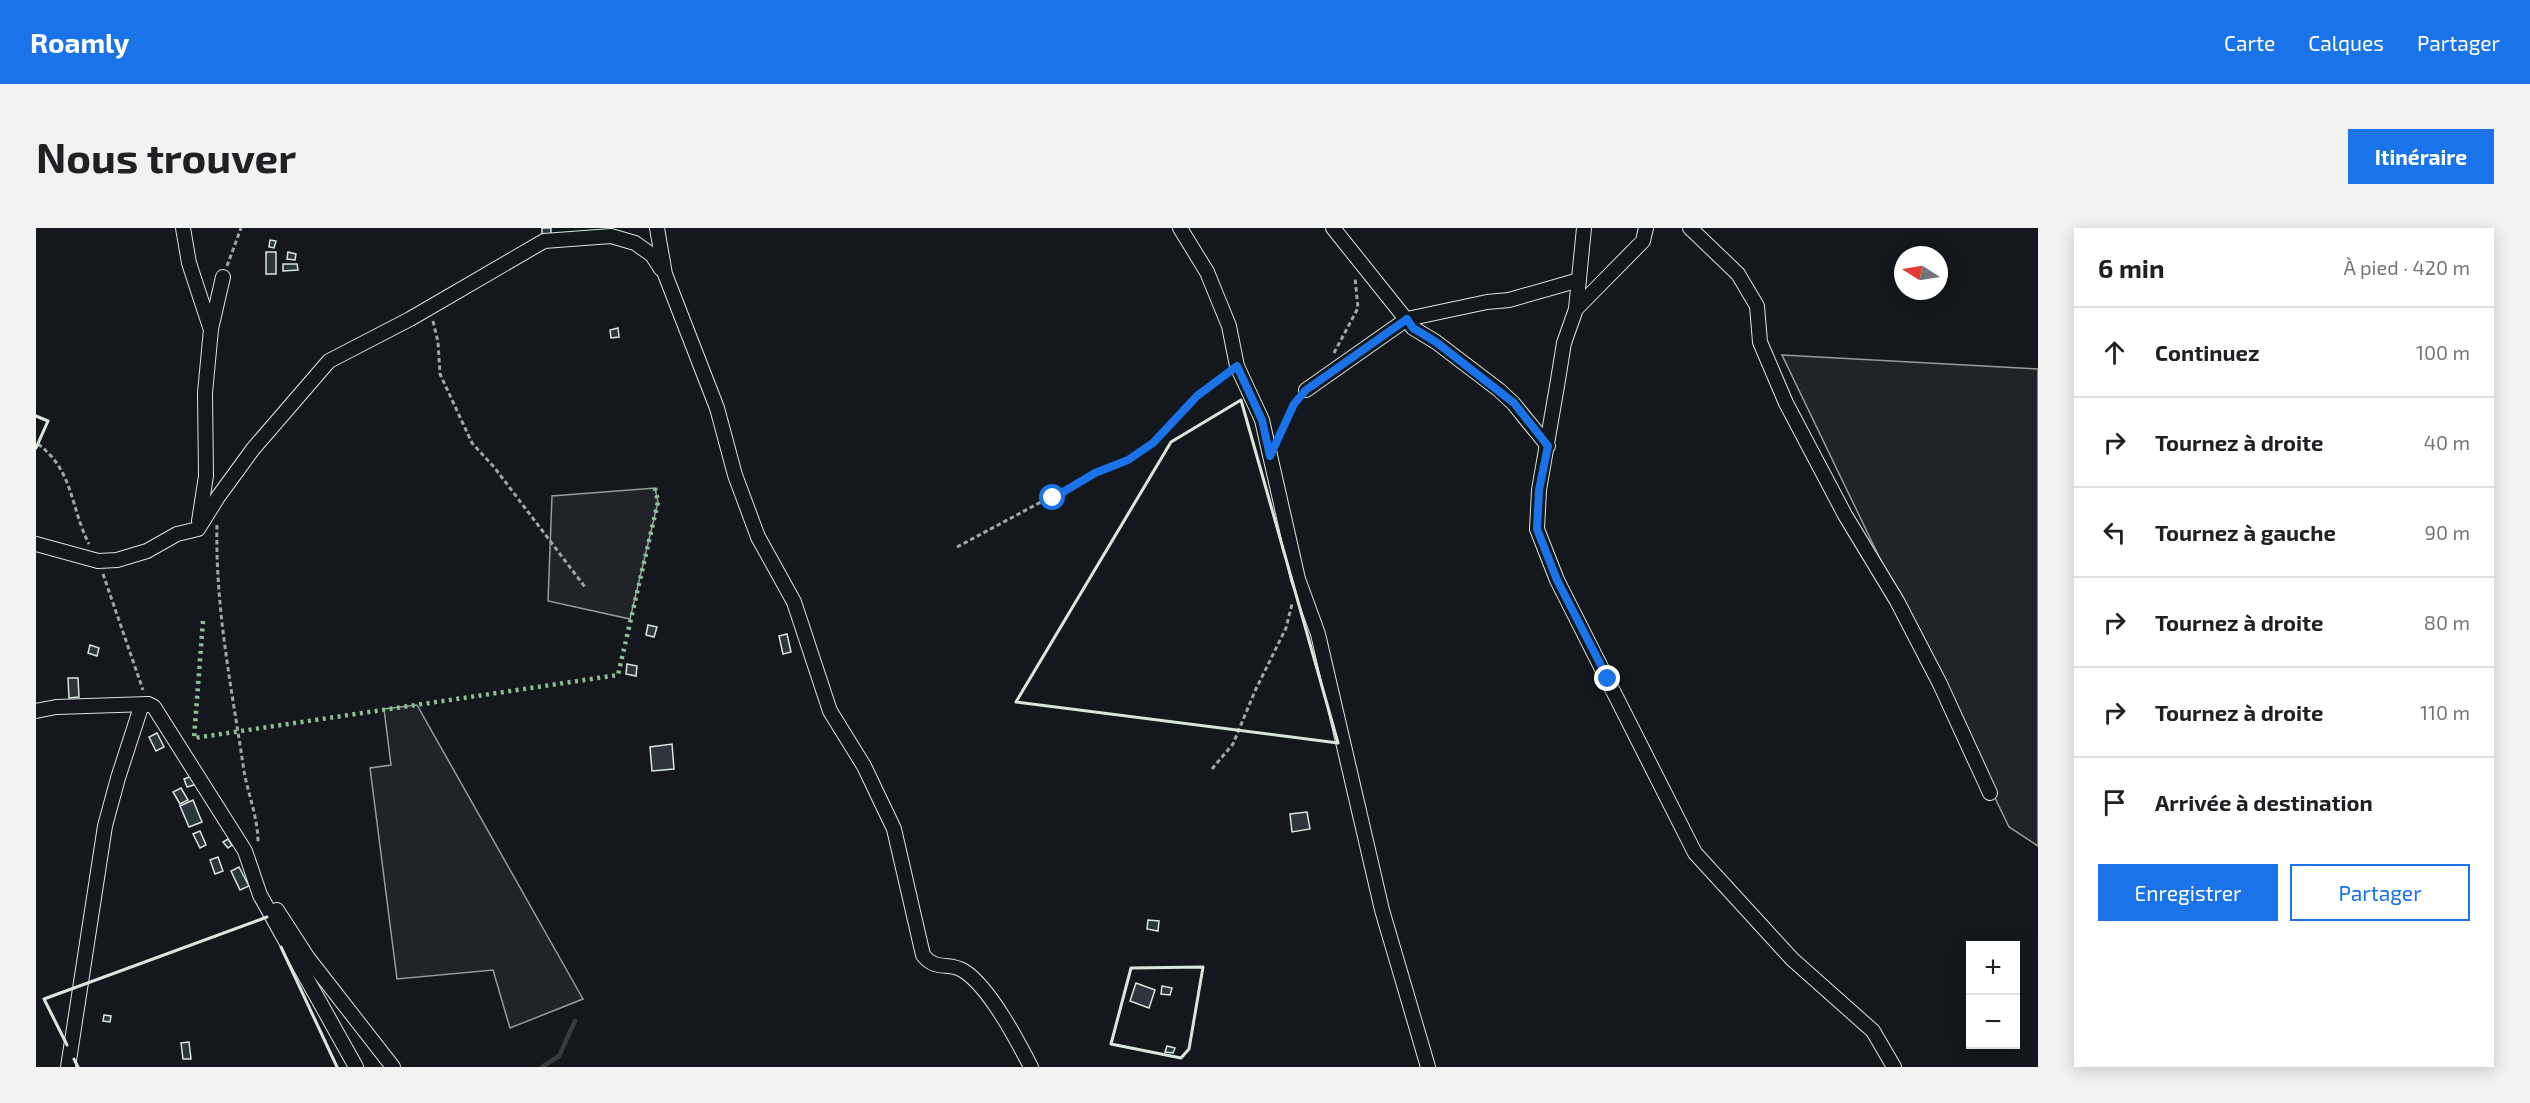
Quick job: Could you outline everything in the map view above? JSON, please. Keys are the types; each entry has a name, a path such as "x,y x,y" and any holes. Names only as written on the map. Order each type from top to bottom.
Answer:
{"street":[{"path":"183,228 189,263 211,329"},
{"path":"36,544 98,561 117,560 147,551 177,534 198,530 218,497 253,449 329,361 430,308 544,241 573,228"},
{"path":"657,228 665,274 717,408 735,474 758,537 794,602 830,711 864,766 894,829 923,955 928,962 958,968 966,972 981,988 1011,1030 1031,1067"},
{"path":"1180,228 1211,283 1229,326 1237,366 1262,420 1298,579 1318,634 1382,910 1428,1067"},
{"path":"1333,228 1413,328 1436,342 1514,403 1548,446"},
{"path":"1584,228 1576,309 1564,343 1539,490 1537,529 1557,580 1695,853 1792,959 1873,1031 1894,1067"},
{"path":"1576,309 1643,241 1646,228"},
{"path":"1690,228 1738,273 1757,306 1760,342 1786,403 1845,515 1897,601 1935,673 1990,793"},
{"path":"544,241 611,236 635,243 652,255 665,274"},
{"path":"198,530 206,476 205,393 211,329 223,277"},
{"path":"1306,390 1407,319 1487,302 1509,300 1579,280"},
{"path":"68,1067 105,826 141,707 148,704"},
{"path":"36,711 56,707 148,704 154,707 245,851 261,896 356,1067"},
{"path":"261,896 268,897 308,958 393,1067"}],"path":[{"path":"223,277 241,228"},
{"path":"1330,359 1358,308 1352,250"},
{"path":"430,308 438,342 440,374 472,443 494,467 585,587"},
{"path":"957,547 1095,473 1128,460 1153,443 1197,396 1237,366"},
{"path":"1270,456 1294,404 1306,390"},
{"path":"218,497 216,567 221,616 245,778 258,832 258,844 245,851"},
{"path":"1212,769 1233,744 1255,691 1286,628 1298,579"}],"shaded area":[{"path":"1782,355 2038,369 2038,846 2009,827"},
{"path":"655,488 658,502 630,619 548,601 552,496"},
{"path":"417,705 583,999 510,1028 493,970 397,979 370,768 391,765 384,709"}],"building":[{"path":"542,228 551,228 551,236 542,236"},
{"path":"270,240 276,241 274,248 269,247"},
{"path":"266,252 276,252 276,274 266,274"},
{"path":"288,252 296,254 295,260 287,259"},
{"path":"283,264 297,264 298,270 283,271"},
{"path":"618,328 619,337 611,338 610,330"},
{"path":"648,625 657,627 654,637 646,635"},
{"path":"787,634 791,652 783,654 779,636"},
{"path":"90,645 99,648 97,656 88,653"},
{"path":"627,664 637,666 636,676 626,674"},
{"path":"68,678 78,678 79,697 69,698"},
{"path":"157,733 164,747 156,751 149,737"},
{"path":"672,744 674,769 652,771 650,747"},
{"path":"193,776 197,784 187,787 184,779"},
{"path":"181,788 188,800 180,804 173,792"},
{"path":"193,800 202,822 189,827 180,806"},
{"path":"1307,812 1310,829 1292,832 1290,814"},
{"path":"200,831 206,845 200,848 193,834"},
{"path":"228,839 232,845 228,848 223,842"},
{"path":"218,857 223,871 215,874 210,860"},
{"path":"239,867 249,886 240,890 231,871"},
{"path":"1148,920 1159,921 1158,931 1147,929"},
{"path":"1136,983 1155,990 1149,1008 1130,1001"},
{"path":"1162,986 1172,988 1170,995 1161,994"},
{"path":"104,1015 111,1016 110,1022 103,1021"},
{"path":"189,1042 191,1059 183,1059 181,1043"},
{"path":"1167,1046 1175,1048 1173,1053 1165,1052"}],"waterway":[{"path":"542,1067 559,1056 575,1021"}],"hedge":[{"path":"203,621 194,738 618,675 658,502 655,488"}],"wall":[{"path":"1241,400 1338,743 1016,702 1171,442 1241,400"},
{"path":"36,416 48,421 36,448"},
{"path":"67,1045 44,999 267,917"},
{"path":"281,947 337,1067"},
{"path":"1203,967 1189,1049 1181,1058 1111,1044 1131,968 1203,967"},
{"path":"74,1059 78,1067"}],"route":[{"path":"1053,498 1095,473 1128,460 1153,443 1197,396 1237,366 1262,420 1270,456 1294,404 1306,390 1407,319 1413,328 1436,342 1514,403 1533,430 1548,446 1539,490 1537,529 1557,580 1608,679"}]}
